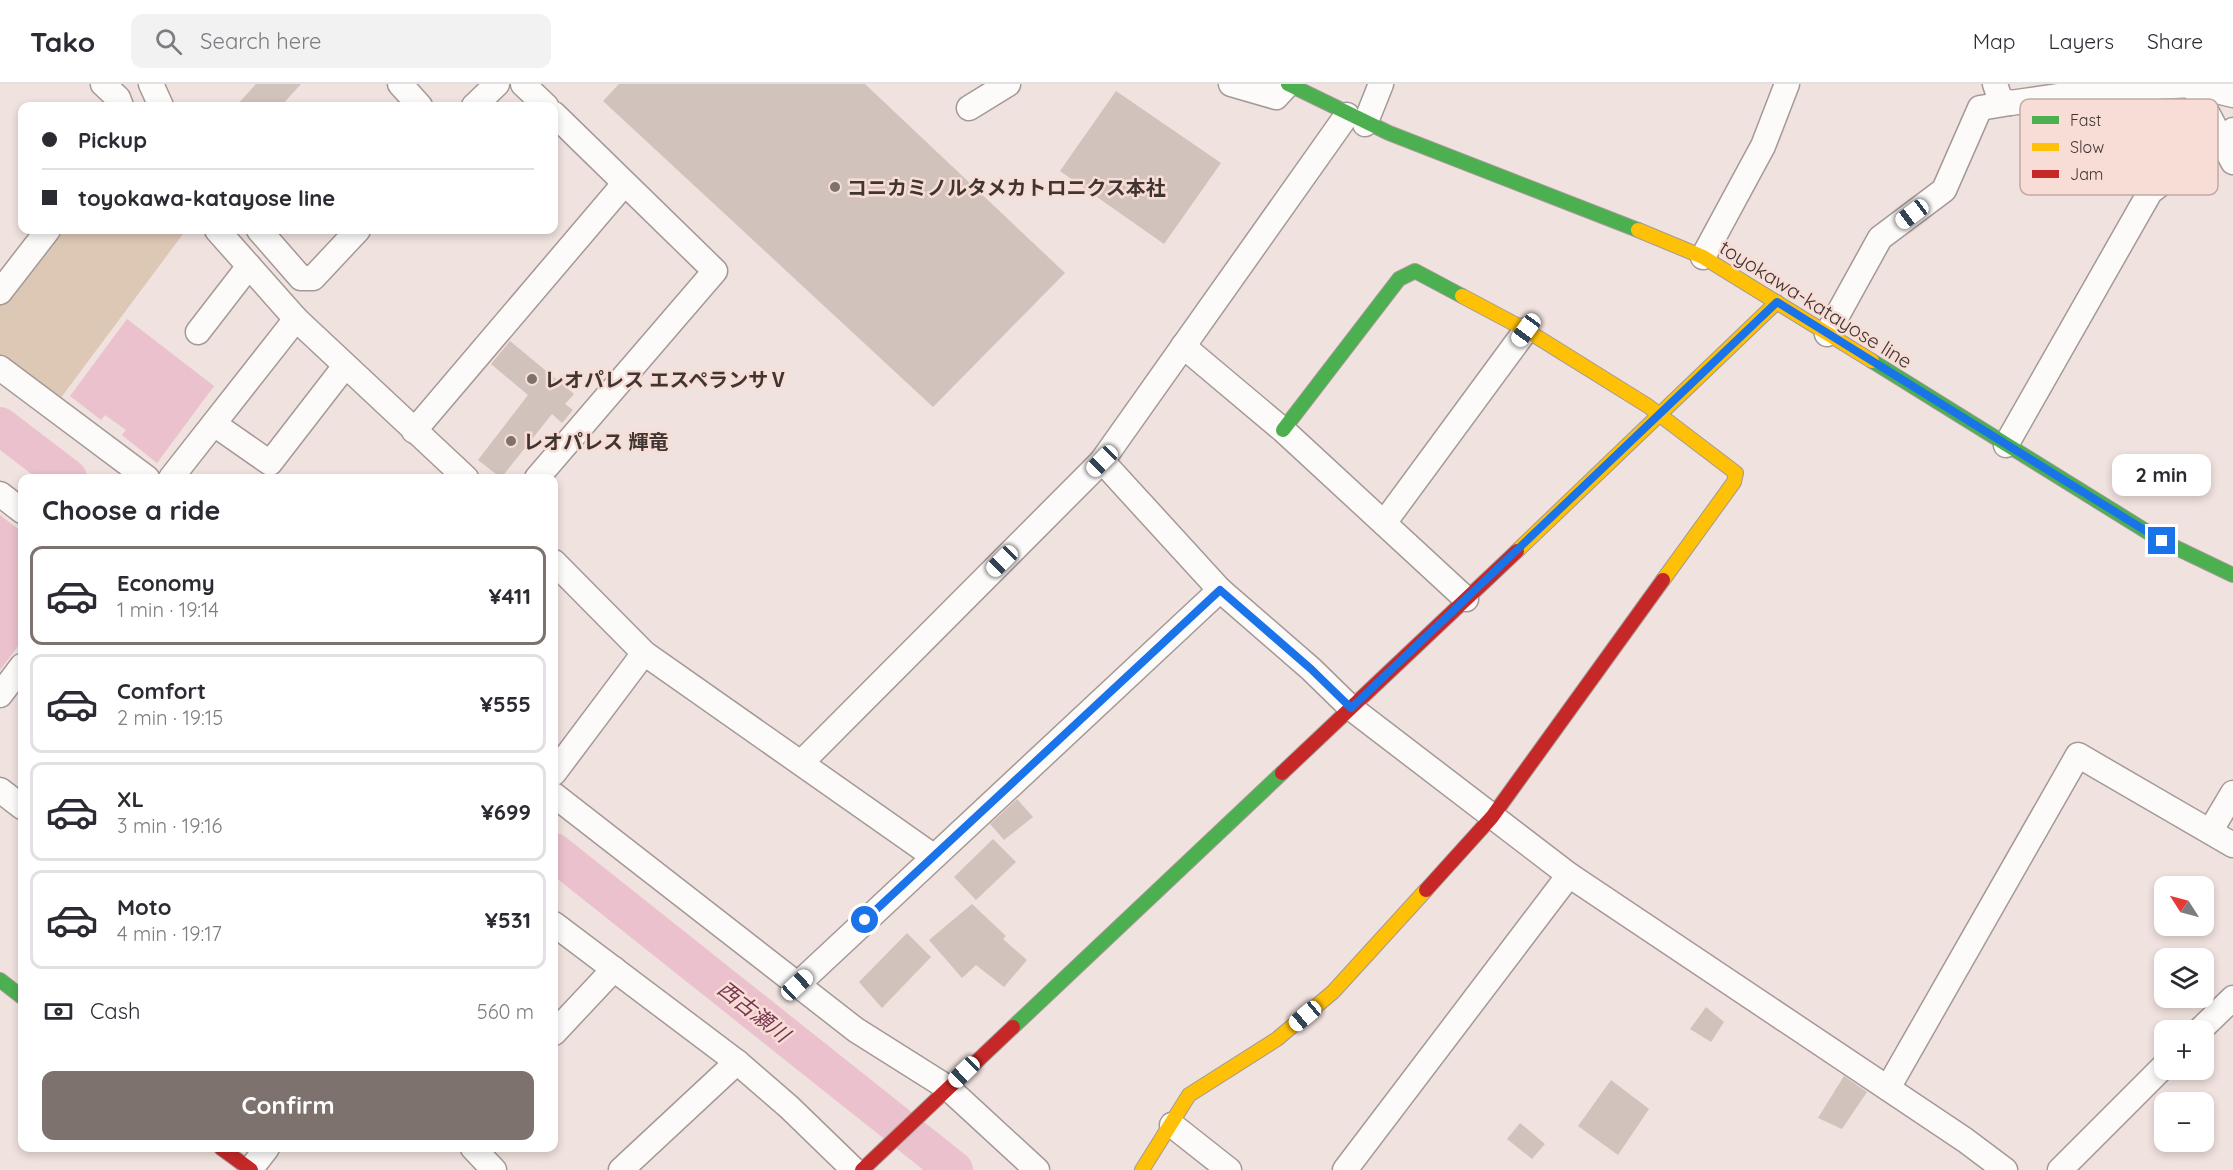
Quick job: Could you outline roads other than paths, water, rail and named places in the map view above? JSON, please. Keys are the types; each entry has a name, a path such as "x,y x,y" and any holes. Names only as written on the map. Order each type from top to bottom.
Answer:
{"street":[{"path":"103,84 120,102"},
{"path":"151,84 159,102"},
{"path":"399,84 416,102"},
{"path":"478,102 496,84"},
{"path":"524,84 542,102"},
{"path":"969,108 1008,84"},
{"path":"1232,84 1276,97 1288,84"},
{"name":"toyokawa-katayose line","path":"1288,84 1356,120 1625,223 1703,257 2162,541 2233,575"},
{"path":"802,762 1102,461 1184,346 1382,84"},
{"path":"1703,257 1763,146 1787,84"},
{"path":"1995,84 2000,99 2010,103"},
{"path":"2038,99 2100,90 2192,84 2233,95"},
{"path":"2192,84 2201,99"},
{"path":"1827,334 1880,238 1944,190 1980,108 2020,102"},
{"path":"540,474 715,271 558,118"},
{"path":"2218,126 2229,144"},
{"path":"414,432 624,184"},
{"path":"2006,445 2148,195"},
{"path":"0,292 45,234"},
{"path":"221,234 296,319 414,432 461,474"},
{"path":"262,234 301,278 313,278 354,234"},
{"path":"198,332 249,266"},
{"path":"1142,1170 1189,1095 1278,1039 1333,992 1492,817 1734,482 1736,473 1659,417 1648,406 1526,330 1415,270 1399,279 1283,430"},
{"path":"862,1170 1659,417 1777,302"},
{"path":"174,474 296,319"},
{"path":"1384,523 1526,330"},
{"path":"1184,346 1283,430 1466,599"},
{"path":"214,424 270,463 345,366"},
{"path":"0,368 142,474"},
{"path":"1102,461 1220,590 1311,669 1351,708 1569,875 1888,1088 2005,1170"},
{"path":"0,494 18,507"},
{"path":"558,566 644,652 933,856"},
{"path":"797,985 1220,590"},
{"path":"558,768 644,652"},
{"path":"0,695 18,671"},
{"path":"1888,1088 2078,755 2211,830 2233,845"},
{"path":"0,790 18,804"},
{"path":"2211,830 2233,793"},
{"path":"558,798 856,1030 948,1088 1037,1170"},
{"path":"1345,1170 1569,875"},
{"path":"558,927 737,1062 789,1107 854,1170"},
{"path":"558,1029 614,969"},
{"path":"0,980 18,994"},
{"path":"2210,1020 2233,998"},
{"path":"621,1170 737,1062"},
{"path":"2060,1170 2154,1076"},
{"path":"1172,1125 1229,1170"},
{"path":"226,1152 250,1170 264,1152"},
{"path":"477,1152 494,1170"}],"waterway":[{"name":"西古瀬川","path":"0,426 63,474"},
{"name":"西古瀬川","path":"558,855 954,1170"}],"place":[{"name":"コニカミノルタメカトロニクス本社","path":"835,187"},
{"name":"レオパレス エスペランサⅤ","path":"532,379"},
{"name":"レオパレス 輝竜","path":"511,441"}]}
